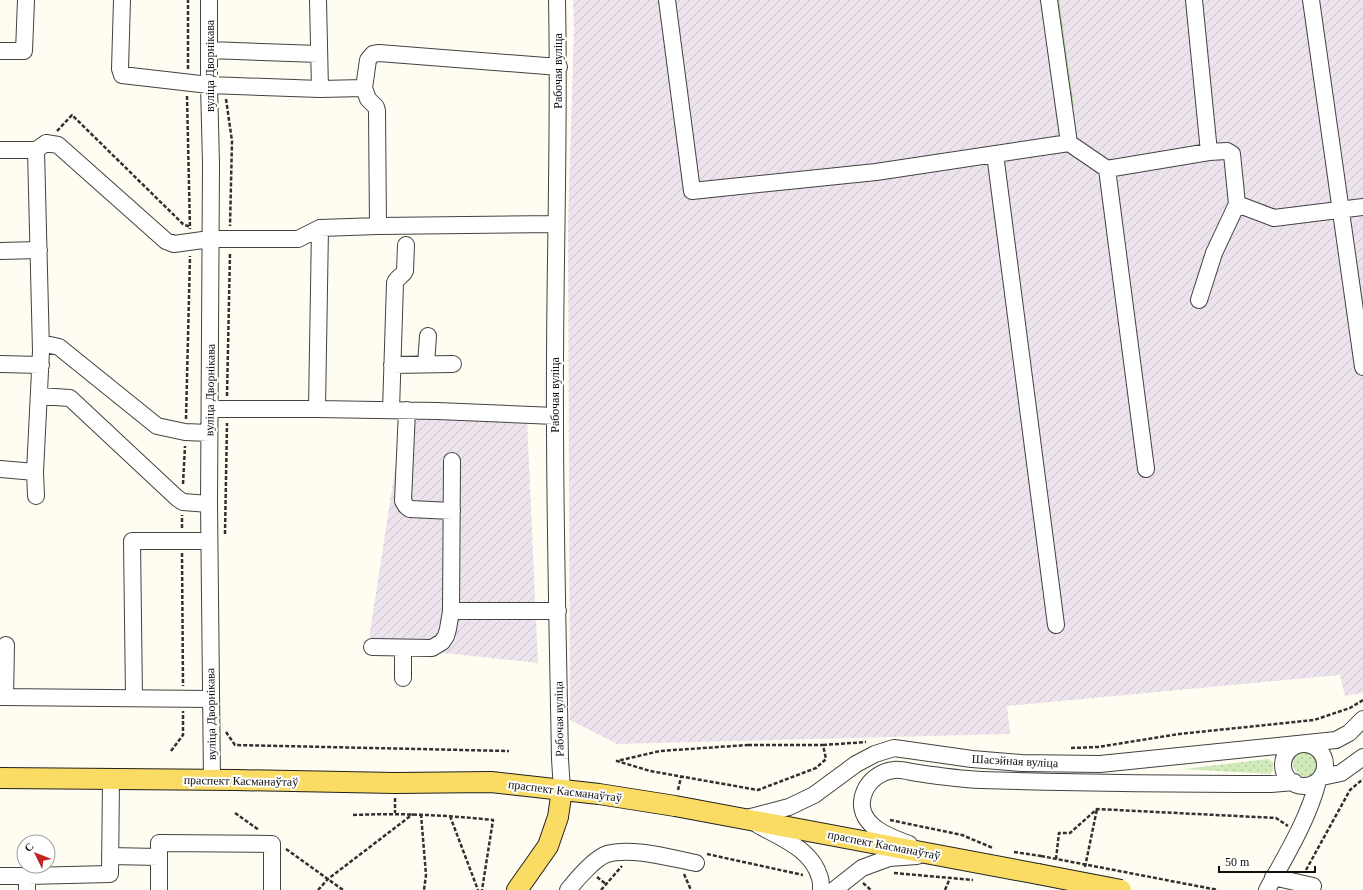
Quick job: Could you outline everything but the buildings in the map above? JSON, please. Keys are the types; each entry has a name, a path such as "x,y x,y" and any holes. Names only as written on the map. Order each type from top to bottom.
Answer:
{"main road":[{"name":"праспект Касманаўтаў","path":"0,778 395,783 480,782 562,790 599,794 746,818 935,855 1039,865 1121,890"},
{"path":"517,890 548,846 558,817 562,790"}],"street":[{"path":"0,51 24,51 26,0"},
{"path":"122,0 120,69 122,75 209,85 320,89 364,88"},
{"name":"вуліца Дворнікава","path":"209,0 211,164 209,541 212,781"},
{"path":"318,0 320,89"},
{"name":"Рабочая вуліца","path":"557,0 559,67 556,224 555,416 560,758 562,790"},
{"path":"667,0 692,191 876,172 1069,143 1107,169 1209,152 1227,151 1232,154 1237,204 1214,253 1199,300"},
{"path":"1049,0 1069,143"},
{"path":"1194,0 1209,152"},
{"path":"1311,0 1363,367"},
{"path":"209,50 319,54"},
{"path":"378,226 377,111 376,107 368,99 364,88 368,60 373,54 379,53 559,67"},
{"path":"0,150 58,145 166,241 174,244 190,234 210,233 230,240 298,239 320,228 556,224"},
{"path":"36,496 35,472 41,343 39,250 41,146"},
{"path":"995,154 1056,625"},
{"path":"1107,169 1146,469"},
{"path":"1237,204 1274,218 1363,207"},
{"path":"316,408 320,228"},
{"path":"391,410 395,283 405,271 406,244"},
{"path":"0,251 39,250"},
{"path":"426,364 428,336"},
{"path":"41,343 59,347 157,426 185,432 209,433"},
{"path":"0,364 40,366"},
{"path":"392,365 453,364"},
{"path":"39,396 70,398 177,498 183,502 209,504"},
{"path":"210,409 316,408 555,416"},
{"path":"407,410 403,501 410,509 452,511"},
{"path":"372,648 432,648 442,642 448,629 451,611 452,462"},
{"path":"0,469 35,472"},
{"path":"134,698 132,541 209,541"},
{"path":"451,611 558,611"},
{"path":"6,645 3,697 211,699"},
{"path":"403,648 403,678"},
{"name":"Шасэйная вуліца","path":"746,818 789,808 814,795 856,764 875,754 894,748 972,759 1021,763 1100,764 1336,740 1349,733 1363,719"},
{"path":"1296,826 1314,799 1320,779 1325,770 1323,755 1316,747 1310,744 1302,743"},
{"name":"Шасэйная вуліца","path":"1298,784 1287,778 1282,764 1287,751 1293,746 1302,743"},
{"name":"Шасэйная вуліца","path":"935,855 894,838 872,825 864,816 861,806 862,796 868,785 883,773 895,769 979,780 1100,783 1298,784 1307,786 1320,779 1341,773 1363,757"},
{"path":"0,876 27,883 110,874 111,780"},
{"path":"1298,784 1306,808 1296,826 1270,884 1306,884"},
{"path":"746,818 795,845 812,861 821,878 821,890"},
{"path":"159,890 159,843 272,844 272,890"},
{"path":"568,890 586,870 606,854 630,851 700,858"},
{"path":"834,890 862,868 889,858 935,855"},
{"path":"110,856 159,857"}],"path":[{"path":"171,751 183,735 182,541 190,234 187,82 188,0"},
{"path":"41,146 72,115 183,224 190,234"},
{"path":"190,234 210,233 230,228 232,141"},
{"path":"225,539 230,240"},
{"path":"1068,748 1098,747 1179,734 1314,720 1350,708 1363,700"},
{"path":"223,727 235,745 509,751"},
{"path":"823,745 826,759 816,768 758,790 662,773 616,761 660,751 748,745 823,745 867,742"},
{"path":"1306,884 1350,790 1363,779"},
{"path":"1084,870 1097,808"},
{"path":"1056,859 1059,833 1070,834 1097,808 1276,818 1296,826"},
{"path":"235,813 260,831"},
{"path":"318,890 328,879 413,814"},
{"path":"421,814 426,875 424,890"},
{"path":"353,815 421,814 493,820 482,890"},
{"path":"450,816 478,890"},
{"path":"886,819 962,835 994,848"},
{"path":"285,848 343,890"},
{"path":"1010,851 1039,865 1056,859 1218,890"},
{"path":"700,858 806,875"},
{"path":"684,872 691,890"},
{"path":"889,873 977,880"},
{"path":"945,890 950,878"}],"shaded area":[{"path":"573,0 1363,0 1363,693 1345,696 1340,675 1007,706 1010,734 617,744 570,720 568,227 574,28"},
{"path":"401,413 527,419 538,663 368,645 402,424"}],"green space":[{"path":"1053,0 1059,0 1074,107 1068,107"},
{"path":"1307,749 1317,753 1321,763 1317,773 1307,777 1297,773 1293,763 1297,753"},
{"path":"1268,759 1273,762 1273,770 1270,774 1184,769"}]}
